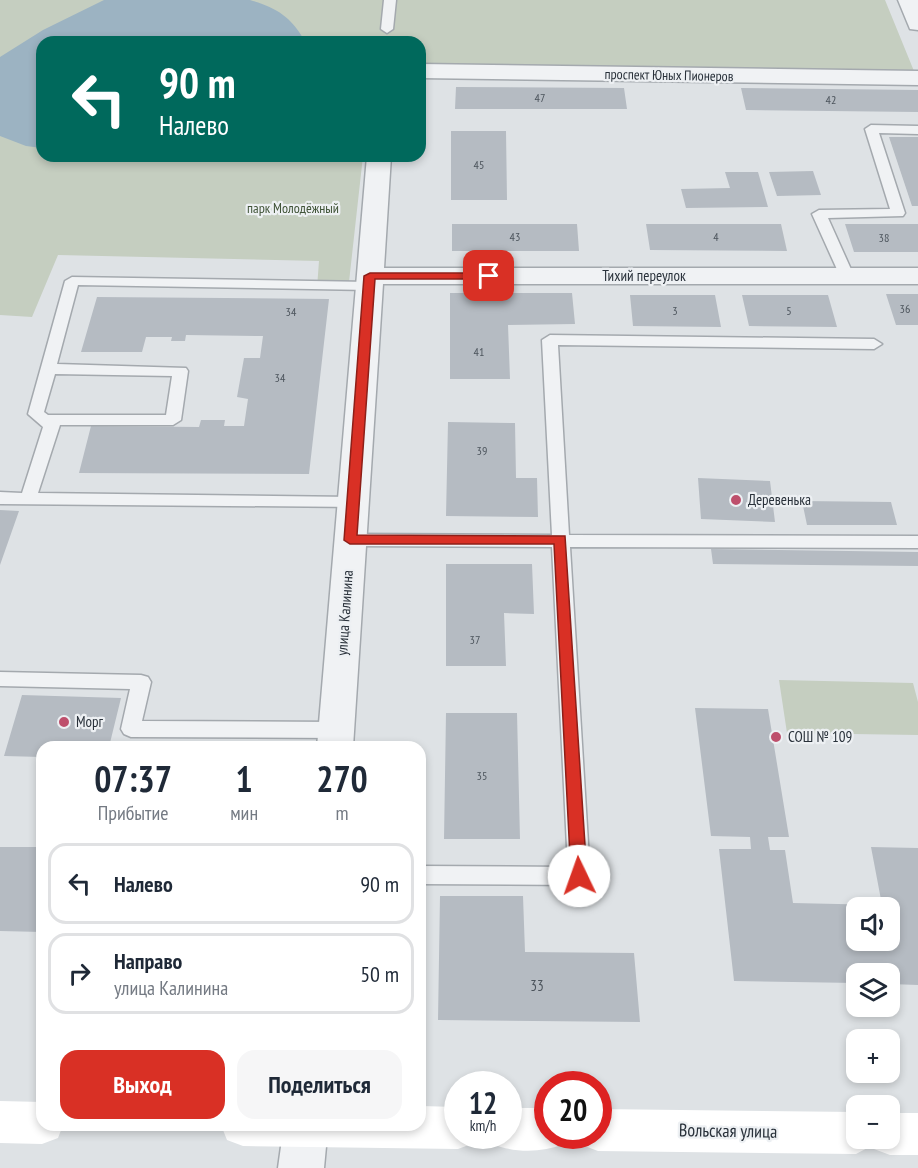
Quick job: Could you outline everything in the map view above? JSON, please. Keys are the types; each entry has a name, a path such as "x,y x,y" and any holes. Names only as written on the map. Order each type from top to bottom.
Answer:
{"main road":[{"path":"0,1122 36,1123"},
{"path":"426,1131 444,1129"},
{"name":"Вольская улица","path":"612,1130 846,1133"},
{"path":"268,1131 305,1140 420,1131"},
{"path":"900,1134 918,1134"}],"street":[{"name":"проспект Юных Пионеров","path":"426,71 918,78"},
{"name":"улица Калинина","path":"335,739 379,162"},
{"name":"Тихий переулок","path":"370,281 918,276"}],"lane":[{"path":"387,28 390,0"},
{"path":"847,276 819,214 898,213 871,129 918,130"},
{"path":"28,499 52,425 36,414 72,281 370,281"},
{"path":"426,875 579,876 550,340 874,344"},
{"path":"44,420 173,420 180,371 48,369"},
{"path":"0,498 353,503"},
{"path":"350,540 918,542"},
{"path":"0,679 141,682 131,729 335,739"}],"green space":[{"name":"парк Молодёжный","path":"0,0 885,0 916,76 426,66 426,36 36,36 36,162 362,162 348,291 317,288 319,261 58,255 32,317 0,315"},
{"path":"779,680 913,683 918,702 918,735 787,733"}],"water":[{"path":"104,0 250,0 281,13 302,36 36,36 36,147 0,136 0,57 43,30"}],"building":[{"path":"456,87 624,88 627,109 455,109"},
{"path":"741,88 918,90 918,112 746,110"},
{"path":"451,131 506,131 507,200 451,200"},
{"path":"889,137 918,137 918,206 912,206"},
{"path":"813,171 821,195 777,196 769,172"},
{"path":"725,172 758,172 768,207 686,208 681,189 730,188"},
{"path":"452,224 577,224 579,251 452,251"},
{"path":"646,224 781,224 787,251 650,250"},
{"path":"845,224 918,224 918,252 854,252"},
{"path":"450,293 572,293 575,324 508,325 510,379 450,379"},
{"path":"886,294 918,294 918,325 896,325"},
{"path":"630,295 715,295 721,327 633,326"},
{"path":"742,295 828,295 837,327 749,326"},
{"path":"97,297 329,299 309,474 79,473 91,426 199,427 201,420 225,420 224,426 244,426 248,399 237,397 244,358 260,358 263,336 186,335 185,341 171,341 172,337 146,337 142,352 81,352"},
{"path":"448,422 515,423 516,478 537,478 538,517 446,516"},
{"name":"Деревенька","path":"698,478 770,481 775,522 701,519"},
{"path":"802,501 891,502 897,525 807,525"},
{"path":"0,510 19,511 0,565"},
{"path":"711,549 918,552 918,566 713,564"},
{"path":"446,564 532,564 534,614 504,613 506,666 446,666"},
{"name":"Морг","path":"22,695 121,698 110,741 36,741 36,757 4,756"},
{"path":"695,708 768,709 789,837 768,837 770,850 785,850 793,903 846,904 846,951 900,951 900,897 880,897 871,847 918,848 918,985 900,984 900,963 846,963 846,983 734,981 719,849 751,849 750,837 711,836"},
{"path":"446,713 517,713 520,839 444,839"},
{"path":"0,847 36,847 36,932 0,931"},
{"path":"440,896 523,896 525,952 634,953 640,1022 438,1020"}],"place":[{"name":"Деревенька","path":"736,500"},
{"name":"Морг","path":"64,722"},
{"name":"СОШ № 109","path":"776,737"}],"route":[{"path":"489,276 370,276 350,540 561,539 579,876"}]}
